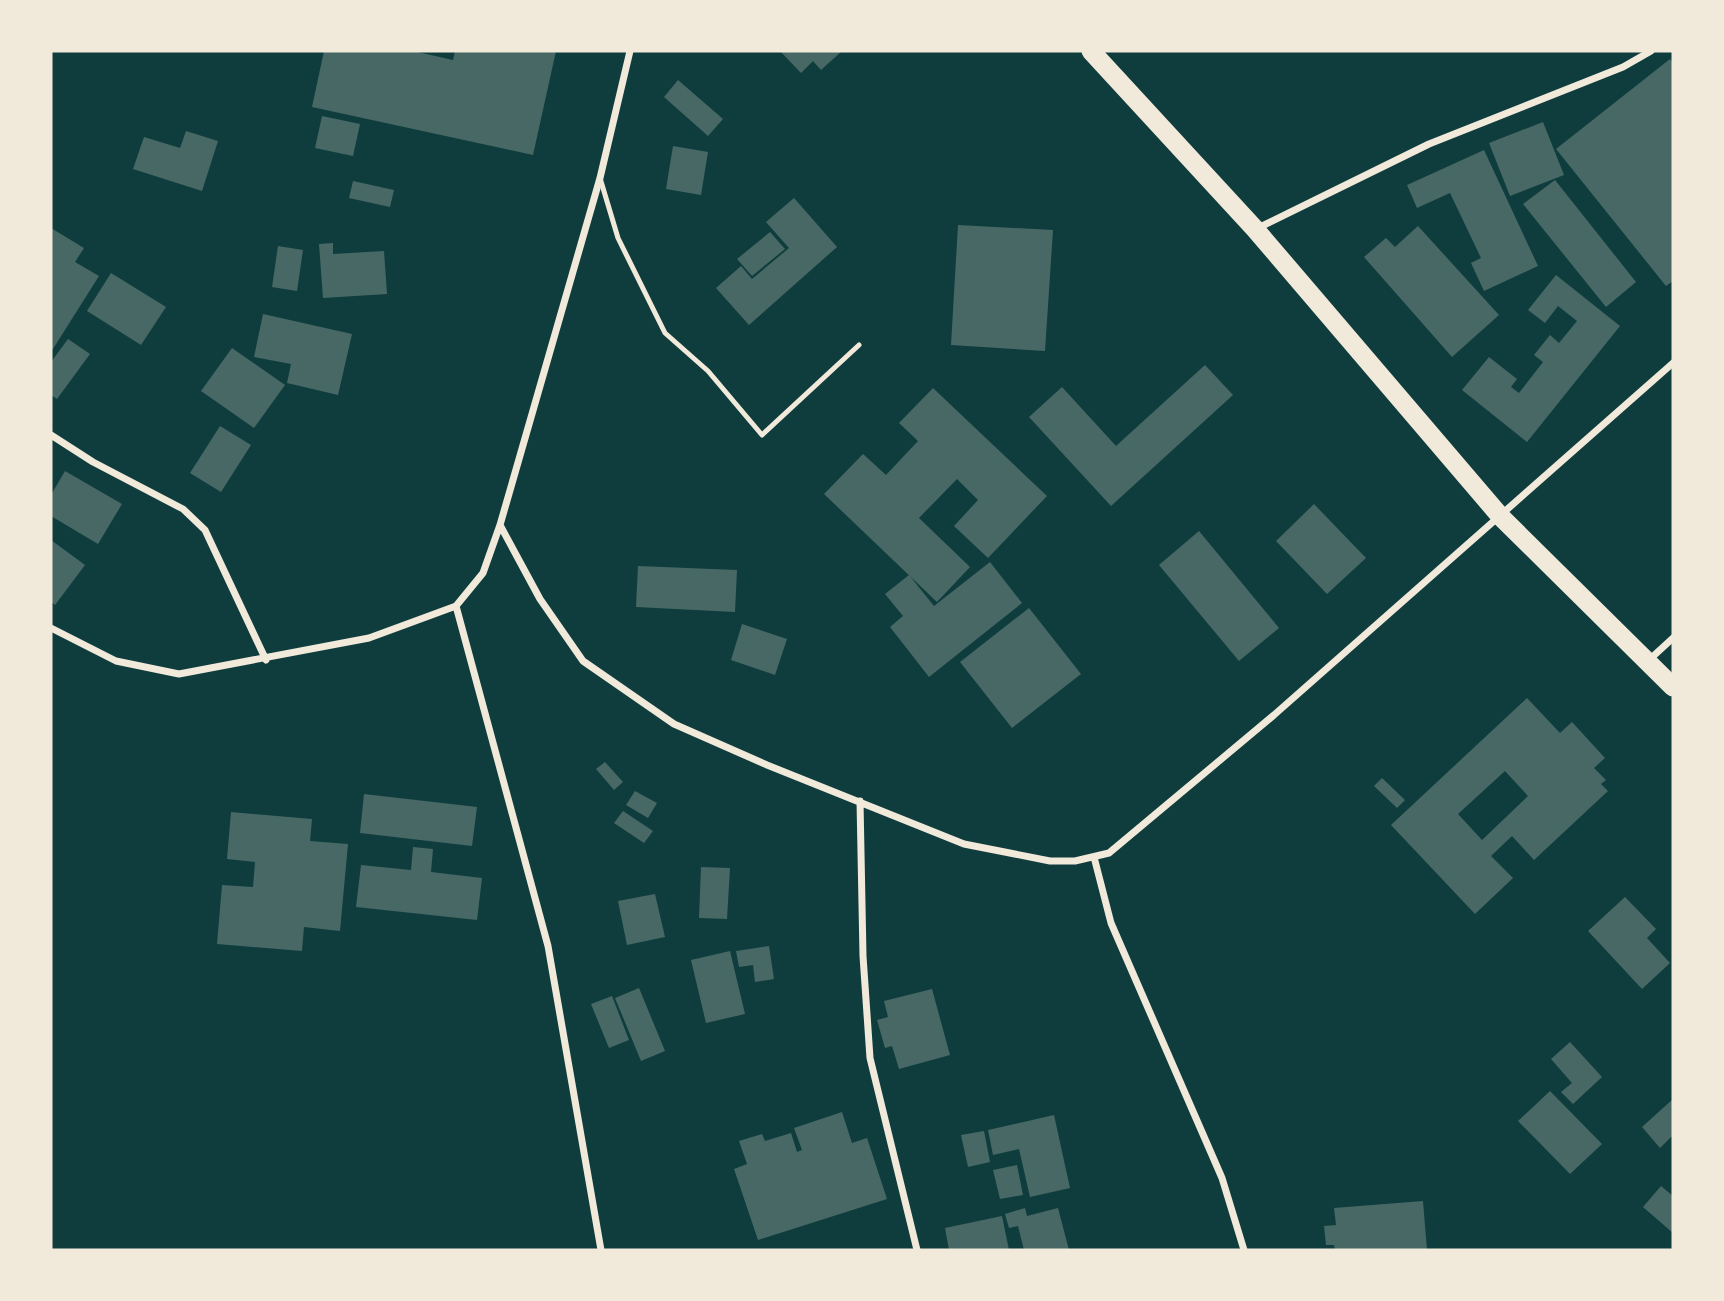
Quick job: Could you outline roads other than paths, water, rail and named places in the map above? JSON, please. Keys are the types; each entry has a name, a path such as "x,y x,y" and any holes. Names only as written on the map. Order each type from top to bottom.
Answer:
{"highway":[{"path":"1091,51 1255,229 1501,517 1649,660 1673,687"}],"street":[{"path":"51,628 116,661 179,674 266,660 369,638 456,606 483,573 500,525 600,178 630,51"},
{"path":"1255,229 1429,144 1623,67 1651,51"},
{"path":"500,525 540,599 583,661 674,723 767,765 964,844 1050,861 1094,857 1109,853 1274,715 1673,363"},
{"path":"51,435 93,462 183,509 205,530 266,660"},
{"path":"456,606 548,946 601,1250"},
{"path":"1649,660 1673,638"},
{"path":"860,801 863,956 870,1058 917,1250"},
{"path":"1094,857 1111,923 1222,1178 1244,1250"}],"lane":[{"path":"600,178 618,238 665,333 708,371 762,435 859,345"}]}
